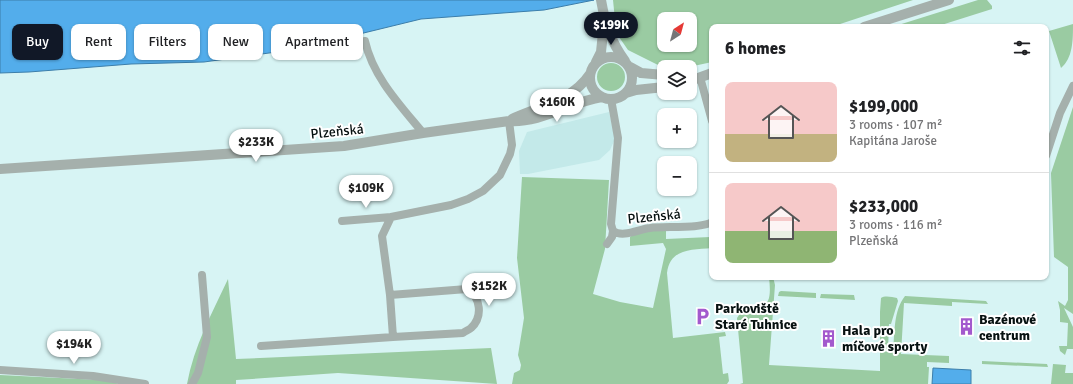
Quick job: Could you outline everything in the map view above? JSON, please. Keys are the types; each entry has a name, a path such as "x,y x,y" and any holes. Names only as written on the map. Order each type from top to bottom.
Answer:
{"street":[{"path":"601,0 604,19 615,47 628,65 632,80 631,86 626,93"},
{"path":"873,24 949,0"},
{"path":"604,19 601,52 590,74 592,86 597,94 607,98 617,98 636,90 657,88"},
{"path":"365,41 376,70 386,86 423,132"},
{"path":"596,62 611,56 617,57 641,73 657,74"},
{"name":"Plzeňská","path":"509,121 567,96 583,84 590,74"},
{"path":"697,77 709,74"},
{"path":"1049,147 1060,113 1073,86"},
{"path":"697,87 709,114"},
{"name":"Plzeňská","path":"0,169 344,146 423,132 509,121 521,122 551,114 588,100 607,98 618,138 611,224 613,231 620,234 646,228 709,224"},
{"path":"342,221 391,217 451,205 468,199 483,191 500,176 510,154 512,145 509,121"},
{"path":"391,217 382,236 390,295 393,338"},
{"path":"607,244 612,237 613,231"},
{"path":"192,384 198,373 207,337 202,275"},
{"path":"261,346 462,332 471,328 476,322 479,304 473,293 467,289 390,295"},
{"path":"0,370 93,376 145,384"}],"shaded area":[{"path":"609,112 615,139 610,150 599,160 528,174 520,174 519,151 527,132"}],"green space":[{"path":"613,0 913,0 840,24 709,24 709,63 697,65 697,60 657,60 657,64 628,50 616,30"},
{"path":"978,0 987,0 992,6 992,9 944,24 902,24"},
{"path":"1073,24 1072,48 1068,59 1061,68 1049,31"},
{"path":"611,63 621,67 625,77 621,87 611,91 601,87 597,77 601,67"},
{"path":"1073,107 1073,314 1064,308 1073,327 1073,349 1067,349 1065,355 1060,351 1059,346 1067,346 1068,323 1060,322 1058,301 1065,306 1068,300 1068,267 1054,257 1051,173"},
{"path":"522,177 609,180 605,249 593,294 620,302 653,308 666,249 663,243 630,246 630,237 633,234 642,232 666,231 666,239 709,237 709,248 683,252 672,259 669,265 667,273 673,338 725,332 726,336 719,337 723,374 728,373 729,381 727,384 512,384 514,373 520,370 521,365 518,355 524,318 517,258"},
{"path":"228,279 236,359 491,348 497,384 338,373 236,380 236,384 187,384 199,343"},
{"path":"769,280 774,280 775,285 769,365 880,371 881,298 897,298 898,301 891,324 889,324 888,350 893,351 896,316 905,296 986,301 988,304 952,302 952,306 904,303 901,354 949,356 949,363 927,362 927,367 929,367 928,384 740,384 743,383 737,318 741,312 763,307 769,299"},
{"path":"779,292 816,293 816,298 778,296"},
{"path":"821,294 854,295 855,300 820,298"},
{"path":"982,361 1047,364 1048,367 982,364"},
{"path":"1053,364 1066,365 1065,373 1073,373 1073,384 1051,384"},
{"path":"0,375 99,380 121,384 0,384"}],"water":[{"path":"0,0 594,0 544,10 421,19 363,33 363,24 271,24 271,53 263,54 263,24 208,24 208,60 218,60 204,62 131,64 0,73"},
{"path":"933,368 971,370 971,384 932,384"}],"place":[{"name":"Parkoviště Staré Tuhnice","path":"702,316"},
{"name":"Bazénové centrum","path":"966,327"},
{"name":"Hala pro míčové sporty","path":"829,338"}]}
